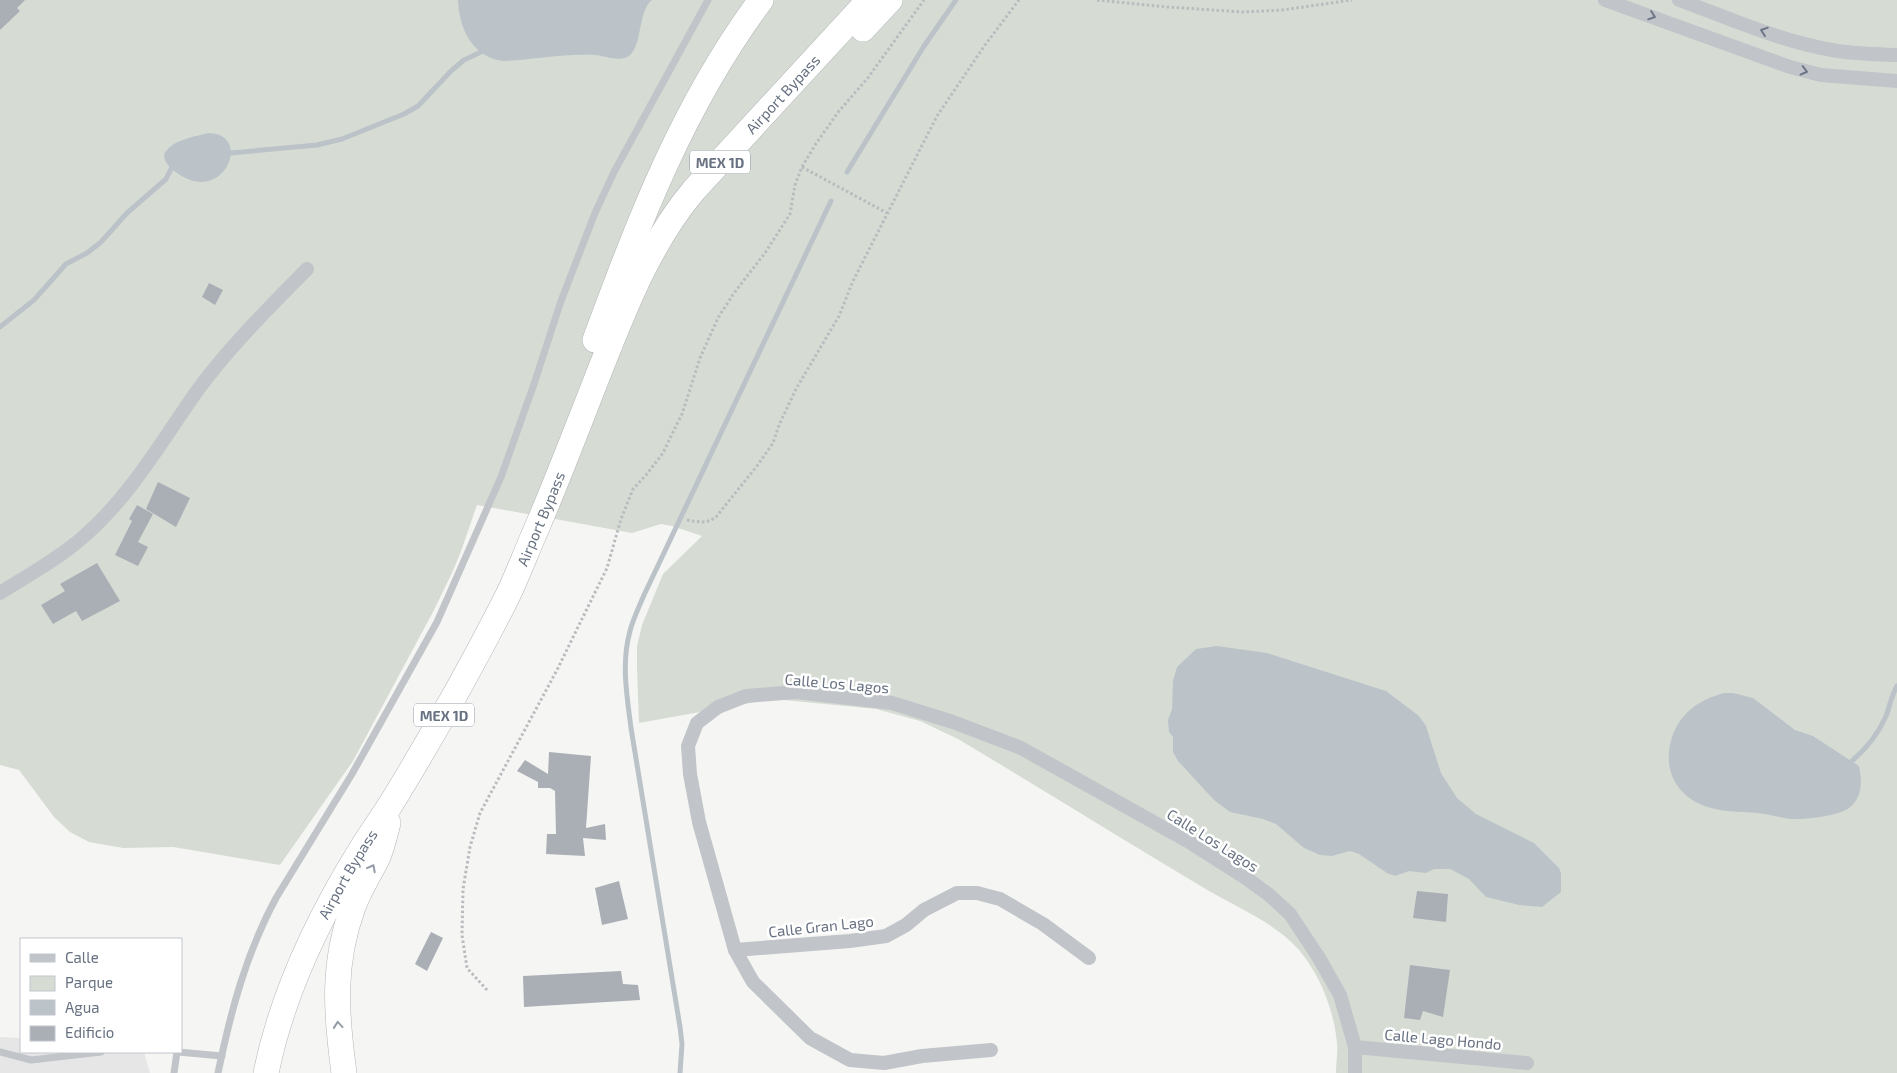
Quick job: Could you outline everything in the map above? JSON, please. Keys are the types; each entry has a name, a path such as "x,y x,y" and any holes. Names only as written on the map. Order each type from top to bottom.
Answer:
{"highway":[{"path":"599,350 616,250 647,168 663,134 699,69 744,0"},
{"name":"Airport Bypass","path":"266,1073 280,1021 303,957 315,931 360,850 441,722 505,601 554,488 655,184 679,134 728,48 761,0"},
{"name":"Airport Bypass","path":"256,1073 271,1018 286,976 307,927 427,715 492,594 599,350 647,259 678,209 869,0"},
{"path":"599,350 690,217 751,148 890,0"},
{"path":"344,1073 336,996 338,966 344,934 357,897 377,858 398,792"}],"street":[{"path":"1605,0 1790,68 1821,75 1897,81"},
{"path":"1678,0 1804,44 1833,51 1897,55"},
{"path":"0,593 82,538 117,504 161,446 204,383 266,311 307,269"},
{"name":"Calle Los Lagos","path":"990,1050 922,1056 884,1063 850,1060 810,1038 753,982 735,950 699,822 690,774 688,746 697,723 718,707 746,696 796,692 892,703 953,722 1021,748 1191,843 1254,883 1290,914 1319,958 1340,995 1355,1047 1355,1073"},
{"name":"Calle Gran Lago","path":"735,950 886,936 906,925 924,910 957,893 977,893 1000,899 1043,924 1089,958"},
{"name":"Calle Lago Hondo","path":"1355,1047 1527,1063"}],"lane":[{"path":"218,1073 243,973 264,920 371,742 437,622 501,477 561,301 595,213 614,172 708,0"},
{"path":"0,1052 31,1060 92,1053"},
{"path":"182,1052 222,1056"},
{"path":"174,1073 177,1053"}],"path":[{"path":"487,990 467,968 462,935 463,889 470,847 480,813 548,686 607,568 621,519 633,489 663,453 674,430 700,358 718,318 734,293 765,253 790,214 795,185 802,167 815,145 839,111 867,79 924,0"},
{"path":"687,520 711,522 752,473 773,443 779,425 796,389 839,316 853,281 886,213 937,116 985,45 1020,0"},
{"path":"1097,0 1168,8 1243,12 1282,10 1352,0"},
{"path":"802,167 886,213"}],"shaded area":[{"path":"0,1037 20,1038 20,1053 144,1053 150,1073 0,1073"}],"green space":[{"path":"0,0 1897,0 1897,1073 1336,1073 1337,1043 1333,1018 1325,994 1307,960 1290,940 1267,923 1204,888 958,739 920,721 876,709 773,699 639,723 637,646 642,625 663,574 702,536 661,524 632,533 477,505 452,573 353,761 280,865 173,847 123,848 89,842 70,832 54,817 19,770 0,765"}],"water":[{"path":"458,0 652,0 645,11 638,41 632,53 624,58 583,55 503,61 483,54 469,40 461,21"},
{"path":"208,133 222,136 229,144 231,155 227,166 220,175 208,181 194,181 177,173 168,166 164,155 171,146 183,140"},
{"path":"1217,646 1267,653 1386,691 1419,716 1426,726 1441,773 1457,798 1476,814 1534,843 1559,868 1561,873 1561,892 1542,907 1519,905 1486,897 1469,879 1450,869 1434,869 1426,873 1409,871 1395,876 1387,873 1359,854 1350,851 1332,856 1320,855 1304,848 1276,824 1263,819 1230,812 1214,800 1178,761 1173,752 1173,737 1169,732 1168,720 1172,709 1173,681 1177,667 1196,649"},
{"path":"1724,693 1733,693 1753,698 1795,730 1813,736 1859,766 1860,788 1854,804 1844,811 1829,815 1790,819 1767,814 1717,810 1699,804 1689,798 1681,791 1671,772 1669,749 1672,737 1680,721 1692,708 1707,699"}],"building":[{"path":"0,0 25,0 17,8 20,11 0,30"},
{"path":"209,283 223,290 215,305 202,297"},
{"path":"158,482 190,498 176,527 146,509"},
{"path":"137,505 153,514 138,542 148,547 138,566 115,555 132,521 129,519"},
{"path":"97,563 120,601 82,621 76,611 53,624 41,605 65,591 60,584"},
{"path":"549,752 591,756 586,828 605,824 606,840 583,838 585,856 546,854 547,834 556,834 555,791 550,788 538,788 538,782 517,771 525,760 548,774"},
{"path":"619,881 628,919 602,925 595,888"},
{"path":"1417,891 1448,894 1446,922 1413,918"},
{"path":"431,932 443,938 427,971 415,964"},
{"path":"1410,965 1450,970 1443,1017 1423,1011 1420,1020 1404,1018"},
{"path":"621,971 623,984 638,985 640,1000 524,1007 523,976"}],"waterway":[{"path":"847,172 924,46 956,0"},
{"path":"231,153 317,145 342,139 404,114 418,106 464,60 481,52"},
{"path":"0,327 34,300 66,264 87,253 101,242 127,213 166,179 171,169"},
{"path":"680,1073 682,1044 680,1027 628,704 625,667 627,643 644,595 831,201"},
{"path":"1852,761 1876,735 1886,716 1897,686"}]}
